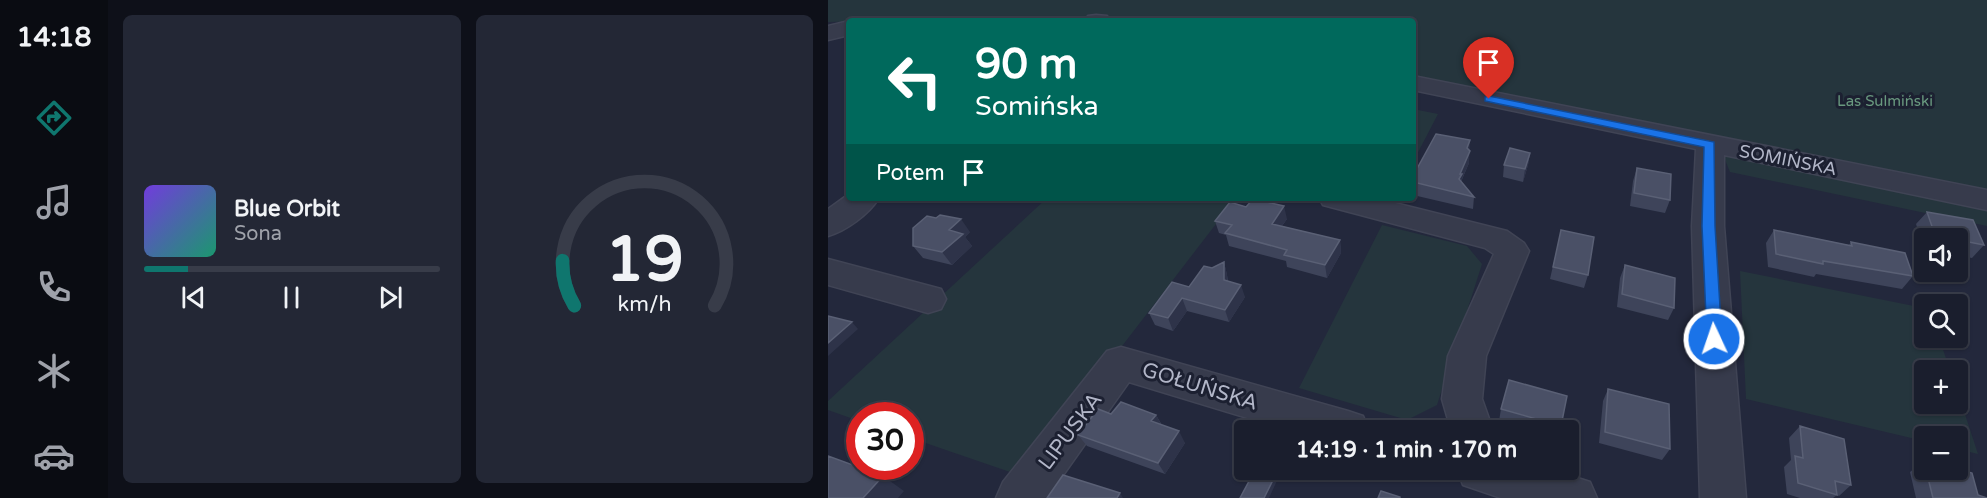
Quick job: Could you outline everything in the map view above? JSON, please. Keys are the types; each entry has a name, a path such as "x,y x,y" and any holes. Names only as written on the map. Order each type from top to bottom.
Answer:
{"street":[{"path":"828,33 846,29"},
{"name":"SOMIŃSKA","path":"1416,84 1987,200"},
{"path":"1710,145 1708,226 1723,498"},
{"path":"828,225 860,201"},
{"path":"1346,201 1497,239 1512,251 1467,356 1462,399 1468,420"},
{"path":"828,272 928,299"},
{"name":"GOŁUŃSKA","path":"1121,363 1314,420"},
{"name":"LIPUSKA","path":"1019,498 1121,363"},
{"path":"1529,480 1574,498"}],"green space":[{"name":"Las Sulmiński","path":"828,0 1987,0 1987,226 1730,172 1718,142 1416,80 1416,18 1107,18 1098,16 846,18 846,22 828,22"},
{"path":"1416,110 1438,114 1416,156"},
{"path":"1044,201 1234,201 1022,476 924,442 924,402 846,402 846,416 828,410 828,401"},
{"path":"1382,225 1467,246 1482,264 1437,405 1407,420 1299,388"},
{"path":"1740,271 1914,306 1914,348 1942,348 1947,360 1914,360 1914,414 1965,414 1978,454 1968,452 1968,426 1914,426 1914,439 1746,399"}],"building":[{"path":"1436,134 1470,140 1467,148 1470,151 1459,179 1474,197 1416,183 1416,171"},
{"path":"1510,148 1530,153 1525,169 1504,165"},
{"path":"1637,168 1671,174 1670,200 1634,193"},
{"path":"1251,201 1284,206 1272,224 1340,240 1325,265 1284,255 1287,250 1225,233 1232,225 1215,221 1230,202 1246,207"},
{"path":"1927,212 1973,220 1984,245 1968,242 1968,228 1933,228"},
{"path":"940,215 961,219 949,230 963,234 942,252 913,246 913,228 927,216 936,218"},
{"path":"1561,230 1594,237 1588,275 1553,267"},
{"path":"1774,230 1852,246 1851,242 1905,253 1913,276 1823,261 1823,264 1776,254"},
{"path":"1224,262 1224,280 1241,285 1225,310 1182,298 1168,318 1149,313 1172,282 1189,287 1204,266 1212,268"},
{"path":"1625,265 1675,278 1674,308 1622,294"},
{"path":"828,316 852,322 828,343"},
{"path":"1509,380 1567,396 1562,420 1540,420 1501,409"},
{"path":"1608,389 1669,404 1670,449 1605,432"},
{"path":"1121,402 1156,415 1151,421 1179,431 1158,463 1078,435 1098,409 1111,414"},
{"path":"1800,426 1844,439 1851,485 1835,481 1837,495 1798,483 1795,456 1803,458"},
{"path":"828,456 846,463 846,480 879,480 863,498 828,498"},
{"path":"1968,472 1972,473 1978,495 1987,498 1933,498 1928,480 1968,480"},
{"path":"1063,475 1120,493 1117,498 1047,498"},
{"path":"1250,480 1273,480 1264,498 1240,498"},
{"path":"1381,491 1400,497 1400,498 1378,498"}],"route":[{"path":"1489,99 1710,145 1708,226 1714,339"}]}
